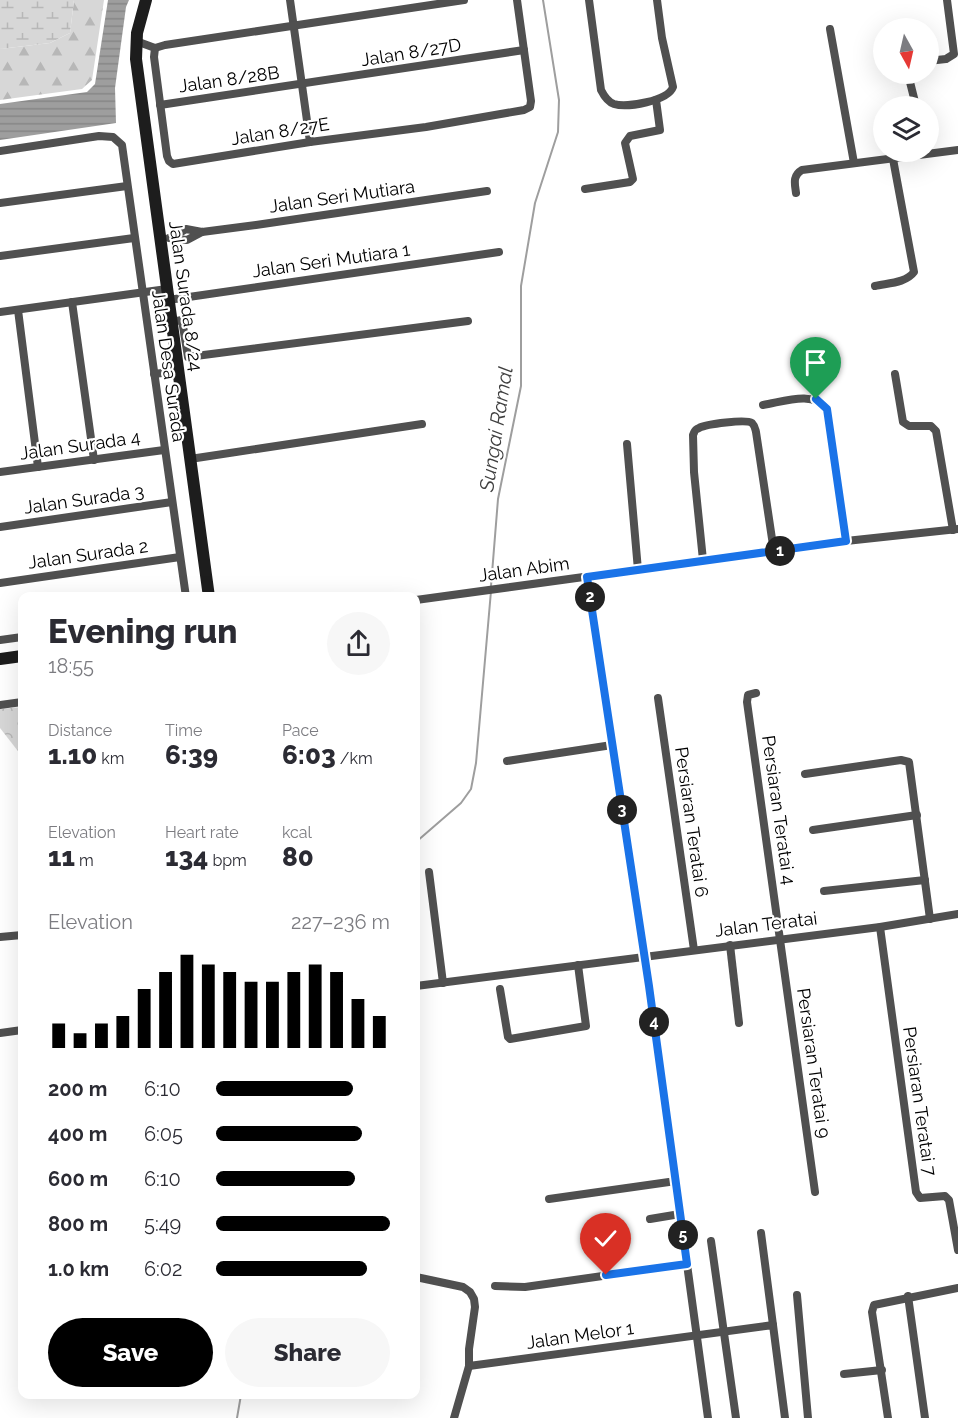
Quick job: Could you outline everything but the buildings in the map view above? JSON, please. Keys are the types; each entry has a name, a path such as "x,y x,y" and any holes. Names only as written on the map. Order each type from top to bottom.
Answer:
{"street":[{"name":"Jalan Surada 8/24","path":"146,0 136,41 140,88 166,239 171,322 208,592"},
{"path":"290,0 310,142"},
{"path":"136,41 154,48 294,24 464,0"},
{"path":"517,0 524,51"},
{"path":"589,0 601,90 608,100 618,105 656,100 668,95 673,87 662,38 657,0"},
{"path":"939,60 954,54 947,0"},
{"path":"830,28 854,163"},
{"name":"Jalan 8/27E","path":"154,48 167,156 173,164 515,113 530,107 531,101 524,51"},
{"name":"Jalan 8/27D","path":"302,85 524,51"},
{"name":"Jalan 8/28B","path":"160,105 302,85"},
{"path":"585,189 630,182 633,179 625,143 630,136 660,130 656,100"},
{"name":"Jalan Desa Surada","path":"0,151 99,136 113,137 118,140 123,152 185,592"},
{"path":"939,152 958,150"},
{"path":"796,193 795,176 802,170 873,161"},
{"path":"875,286 903,280 914,272 894,162"},
{"path":"0,203 128,186"},
{"name":"Jalan Seri Mutiara","path":"166,239 187,240 202,232 488,191"},
{"path":"0,256 134,238"},
{"name":"Jalan Seri Mutiara 1","path":"0,312 142,292 168,295 499,252"},
{"path":"72,302 94,460"},
{"path":"18,310 38,467"},
{"path":"171,322 182,320 188,357 468,321"},
{"path":"154,375 178,371"},
{"path":"895,374 903,422 909,426 931,426 936,431 956,529"},
{"path":"763,405 816,399 827,409 846,541"},
{"path":"703,560 694,472 693,435 700,427 739,422 749,422 755,427 774,552"},
{"path":"190,459 422,424"},
{"path":"627,444 638,570"},
{"name":"Jalan Surada 4","path":"0,472 164,450"},
{"name":"Jalan Surada 3","path":"0,527 172,502"},
{"name":"Jalan Abim","path":"420,599 846,541 956,529"},
{"name":"Jalan Surada 2","path":"0,583 180,557"},
{"path":"587,577 644,956 708,1418"},
{"path":"0,640 18,638"},
{"path":"0,659 18,657"},
{"name":"Persiaran Teratai 4","path":"756,693 748,694 747,702 780,939"},
{"name":"Persiaran Teratai 6","path":"658,698 694,950"},
{"path":"0,705 18,703"},
{"path":"507,761 612,745"},
{"path":"805,774 901,760 909,762 930,920"},
{"path":"813,830 917,815"},
{"path":"429,872 443,982"},
{"path":"824,891 925,880"},
{"name":"Jalan Teratai","path":"420,985 880,927 958,914"},
{"name":"Persiaran Teratai 7","path":"880,927 916,1192 921,1197 945,1196 949,1200 958,1250"},
{"path":"0,937 18,935"},
{"name":"Persiaran Teratai 9","path":"780,939 815,1192"},
{"path":"729,945 739,1023"},
{"path":"500,989 510,1039 586,1026 578,965"},
{"path":"0,1033 18,1031"},
{"path":"549,1199 675,1181"},
{"path":"650,1219 680,1214"},
{"path":"761,1233 785,1418"},
{"path":"711,1241 736,1418"},
{"path":"495,1286 525,1287 687,1264"},
{"path":"420,1278 463,1287 473,1295 475,1307 469,1366 454,1418"},
{"path":"888,1418 873,1308 877,1303 958,1288"},
{"path":"797,1295 808,1418"},
{"path":"908,1296 926,1418"},
{"name":"Jalan Melor 1","path":"469,1366 773,1325"},
{"path":"844,1374 882,1370"}],"green space":[{"path":"0,0 74,0 70,33 50,43 0,49"},
{"path":"74,0 104,0 92,80 82,89 0,100 0,49 50,43 70,33"},
{"path":"18,707 18,751 0,728 0,709"}],"shaded area":[{"path":"108,0 129,0 126,7 115,88 116,123 0,140 0,104 87,92 95,84"}],"waterway":[{"name":"Sungai Ramal","path":"491,586 498,499 521,386 521,286 535,203 558,132 559,100 543,0"},
{"name":"Sungai Ramal","path":"420,839 461,803 471,789 476,763 491,591"},
{"name":"Sungai Ramal","path":"237,1418 240,1399"}],"route":[{"path":"606,1275 687,1264 649,986 587,577 846,541 827,409 816,399"}]}
